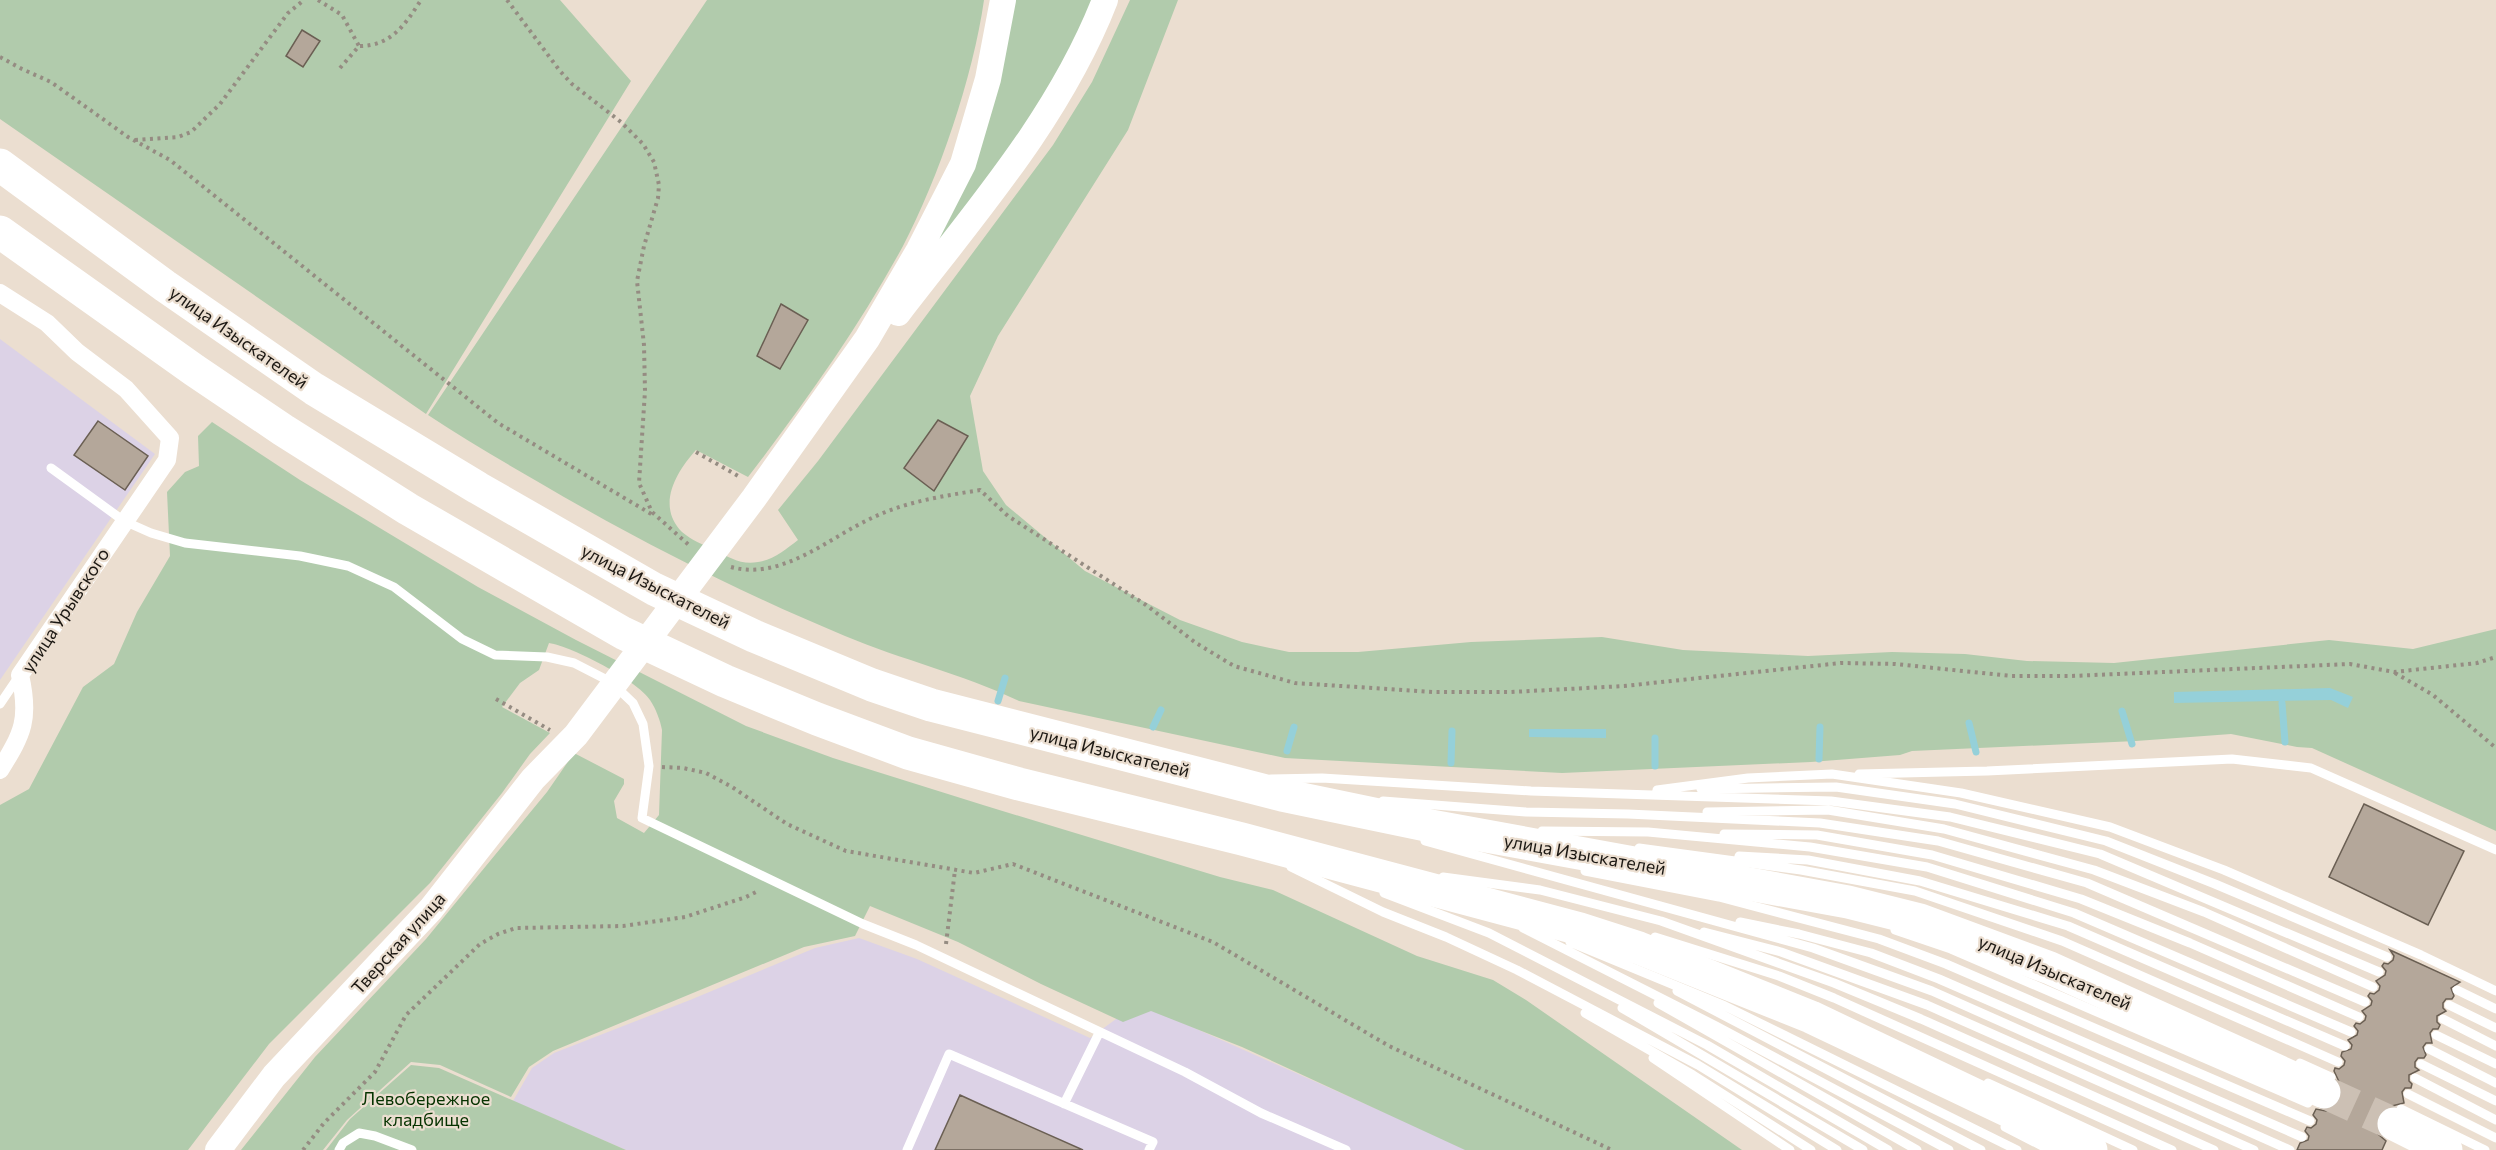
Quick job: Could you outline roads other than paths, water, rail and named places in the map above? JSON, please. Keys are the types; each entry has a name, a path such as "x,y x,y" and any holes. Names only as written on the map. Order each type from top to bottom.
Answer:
{"highway":[{"name":"улица Изыскателей","path":"0,165 156,279 314,389 478,488 654,589 784,649 872,685 931,705 1224,779 1423,834 1670,860 1848,902 1958,933 2050,968 2324,1092"},
{"path":"0,232 136,330 283,430 418,515 623,633 768,700 908,753 1019,784 1492,904 1640,946 1811,1017 2091,1150"},
{"path":"2397,1116 2446,1150"}],"street":[{"path":"751,490 867,339 919,250 963,164 988,79 1003,0"},
{"path":"751,490 1026,145 1066,81 1105,0"},
{"name":"улица Урывского","path":"0,293 46,322 76,352 126,389 170,438 167,460 20,675 25,697 23,730 0,770"},
{"name":"Тверская улица","path":"218,1150 274,1076 431,909 533,779 751,490"}],"lane":[{"path":"51,468 124,521 151,533 185,543 300,556 348,566 394,587 462,639 495,655 547,657 574,663 610,682 633,703 642,724 649,766 642,818 863,924 944,958 1185,1072 1261,1113 1346,1150"},
{"path":"0,704 20,675"},
{"path":"1657,790 1749,778 1832,774 1987,771 2232,759 2262,761 2311,768 2496,849"},
{"path":"1832,774 1961,793 2110,827 2188,854 2421,955 2496,991"},
{"path":"1224,779 1322,778 1531,792 1831,801 1950,817 2100,854 2379,972"},
{"path":"1224,779 1334,795"},
{"path":"1606,793 1836,787 1955,804 2106,841 2215,884 2387,957"},
{"path":"1282,795 1366,823"},
{"path":"1367,799 1526,812 1628,814 1821,823 1938,841 2087,883 2366,1002"},
{"path":"1628,814 1828,810 1944,829 2094,870 2204,912 2373,987"},
{"path":"1423,834 1514,831"},
{"path":"1597,842 1526,831 1817,835 1932,855 2081,899 2359,1017"},
{"path":"1648,832 1810,847 1927,867 2074,913 2351,1032"},
{"path":"1423,834 1533,860"},
{"path":"1423,834 1813,948 1932,991 2290,1150"},
{"path":"1242,840 1402,871"},
{"path":"1242,840 1331,873"},
{"path":"1242,840 1364,903 1446,937 1516,970 1698,1065 1837,1150"},
{"path":"1632,846 1670,860 1786,880"},
{"path":"1670,860 1808,860 1920,881 2068,926 2345,1046"},
{"path":"1670,860 1801,870 1915,891 2062,941 2338,1062"},
{"path":"1578,869 1719,897 1812,910"},
{"path":"1390,870 1492,904 1710,1035 1917,1150"},
{"path":"1436,876 1540,890 1781,952 1927,1005 2254,1150"},
{"path":"1376,890 1489,933 1707,1045 1888,1150"},
{"path":"1719,897 1879,939 1946,964 2310,1121"},
{"path":"1667,907 1799,934 1871,953 1939,979 2302,1137"},
{"path":"1661,921 1834,983 1921,1019 2214,1150"},
{"path":"1885,927 1952,949 2324,1092"},
{"path":"1640,946 1766,983"},
{"path":"1640,946 1763,1009"},
{"path":"1640,946 1779,976 1915,1033 2172,1150"},
{"path":"1640,946 1981,1150"},
{"path":"1640,946 1725,1006 2017,1150"},
{"path":"1527,953 1863,1150"},
{"path":"1516,970 1601,1023 1790,1150"},
{"path":"1602,970 1716,1026 1949,1150"},
{"path":"2457,990 2496,1009"},
{"path":"2449,1005 2496,1029"},
{"path":"2443,1019 2496,1046"},
{"path":"1601,1023 1693,1075 1811,1150"},
{"path":"1064,1104 1099,1033"},
{"path":"2436,1035 2496,1064"},
{"path":"2429,1049 2496,1083"},
{"path":"907,1150 949,1054 1153,1142 1149,1150"},
{"path":"2289,1058 2324,1092"},
{"path":"2421,1064 2496,1101"},
{"path":"2415,1078 2496,1120"},
{"path":"1979,1079 2133,1150"},
{"path":"2408,1094 2496,1138"},
{"path":"2397,1116 2485,1150"},
{"path":"1995,1122 2050,1150"},
{"path":"339,1150 343,1143 359,1133 375,1136 412,1150"}],"water":[{"path":"2330,688 2353,697 2348,708 2331,700 2174,703 2174,692"},
{"path":"1529,729 1606,729 1606,738 1529,737"}],"waterway":[{"path":"998,701 1005,678"},
{"path":"2282,703 2285,742"},
{"path":"1153,727 1161,710"},
{"path":"2122,711 2132,744"},
{"path":"1969,723 1976,752"},
{"path":"1287,751 1294,727"},
{"path":"1819,759 1820,727"},
{"path":"1451,763 1452,731"},
{"path":"1655,738 1655,766"}],"tunnel":[{"path":"2324,1092 2394,1124"}],"park label":[{"name":"Левобережное кладбище","path":"426,1108"}]}
